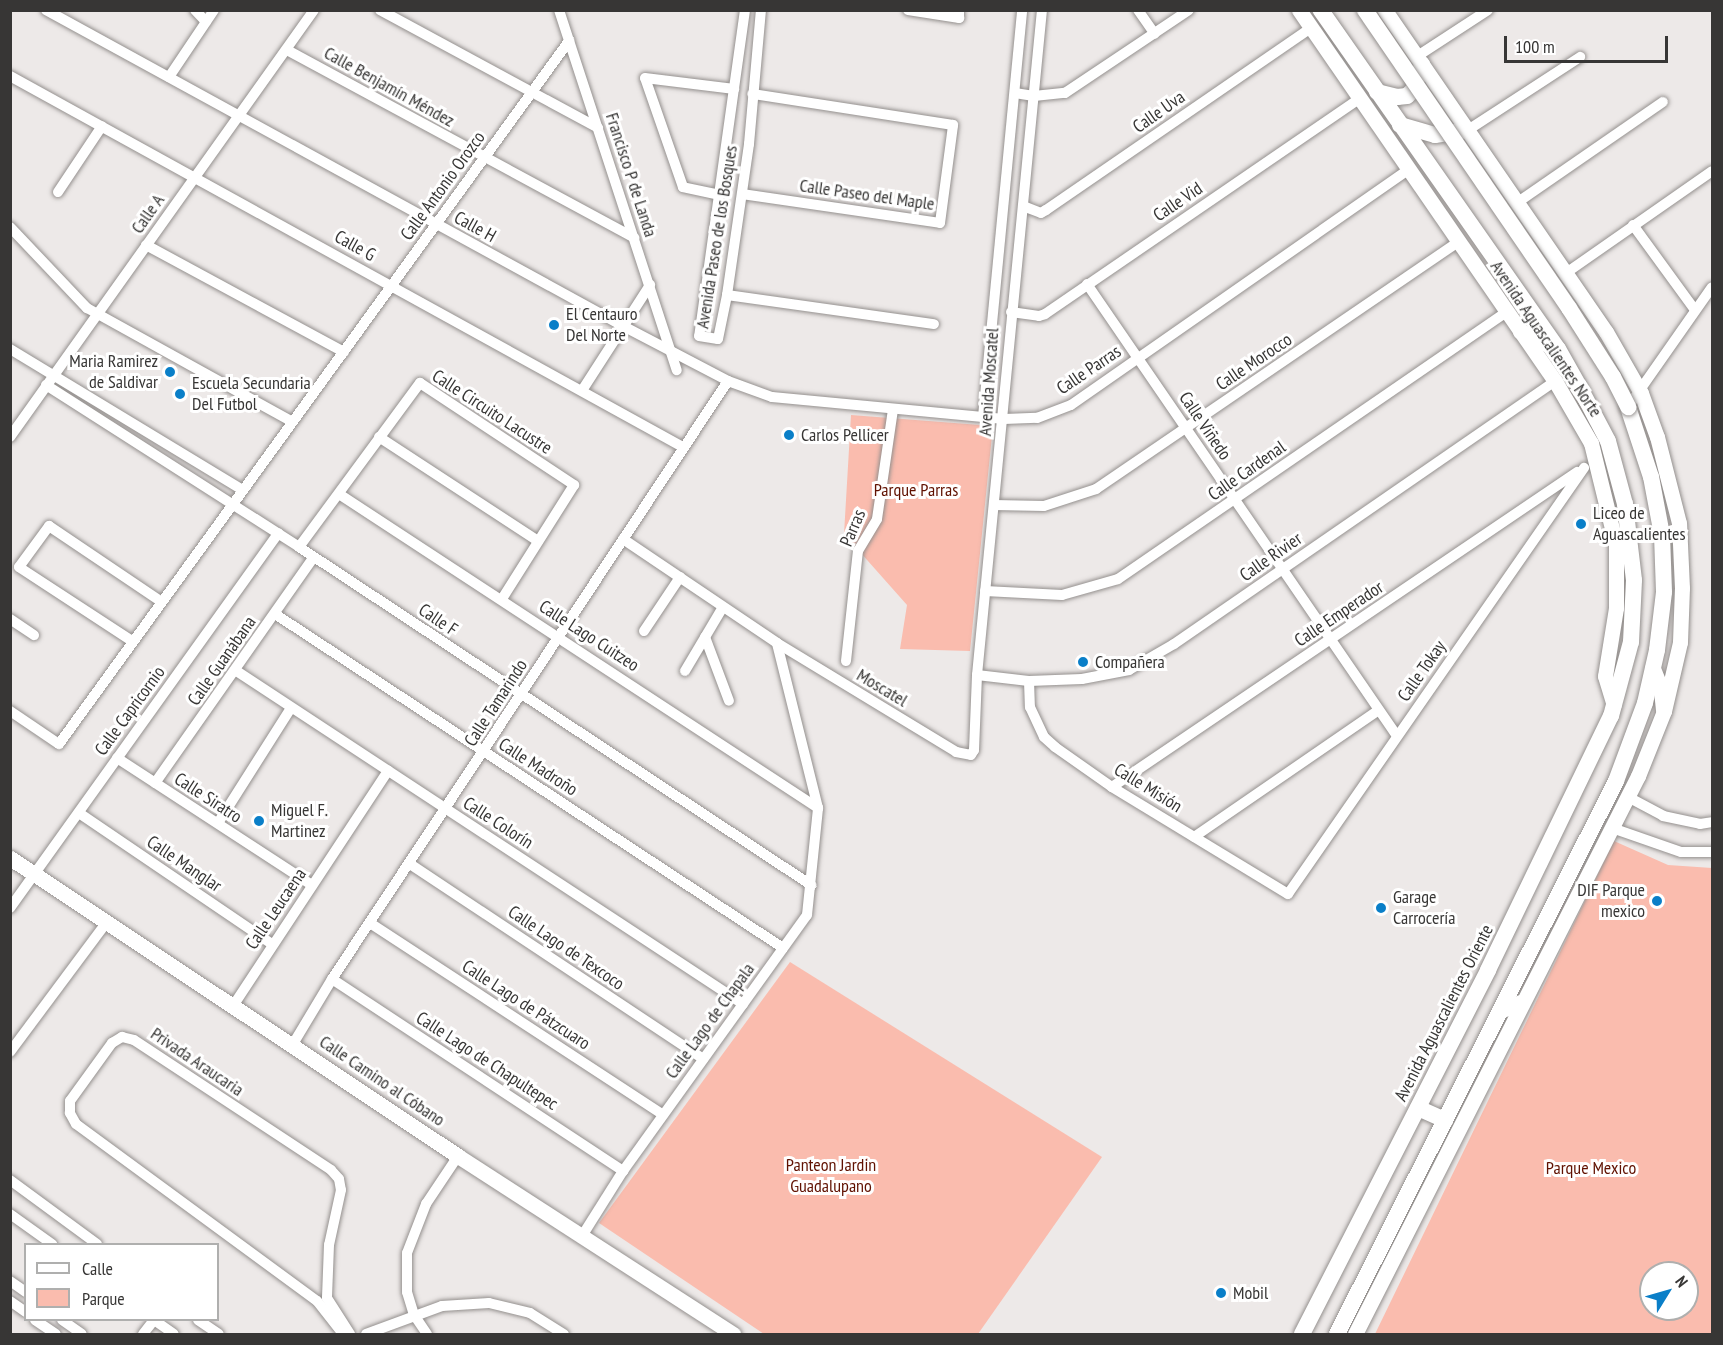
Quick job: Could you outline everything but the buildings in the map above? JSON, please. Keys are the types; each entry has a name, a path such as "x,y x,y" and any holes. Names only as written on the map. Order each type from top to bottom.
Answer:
{"main road":[{"name":"Avenida Aguascalientes Norte","path":"1321,10 1557,349 1608,441 1625,504 1634,580 1631,642 1614,705"},
{"name":"Avenida Aguascalientes Norte","path":"1365,10 1569,308 1613,377 1628,407 1652,477 1662,535 1664,592 1646,703 1616,781 1500,1011"},
{"path":"1377,92 1397,97 1407,96 1413,90 1419,61"},
{"path":"1400,125 1435,135 1468,130"},
{"path":"1521,332 1557,349"},
{"path":"1653,668 1662,691 1664,711"},
{"name":"Avenida Aguascalientes Oriente","path":"1302,1335 1570,802 1614,705"},
{"path":"1337,1335 1500,1011 1521,1003"},
{"path":"1418,1108 1445,1120"}],"street":[{"name":"Calle H","path":"46,10 671,351"},
{"path":"195,10 206,22"},
{"path":"169,77 214,10"},
{"name":"Calle A","path":"11,435 46,385 92,310 146,245 314,10"},
{"path":"380,10 598,128"},
{"name":"Avenida Paseo de los Bosques","path":"745,10 699,336 718,339 727,295 749,144 761,10"},
{"path":"909,10 959,18 959,10"},
{"name":"Avenida Moscatel","path":"983,417 1022,10"},
{"name":"Avenida Moscatel","path":"971,755 974,750 977,675 1004,419 1011,312 1042,10"},
{"path":"1138,10 1155,34"},
{"path":"1015,93 1034,96 1065,93 1189,10"},
{"name":"Avenida Aguascalientes Norte","path":"1299,10 1555,381 1591,443 1597,459 1616,544 1616,608 1605,676 1614,705"},
{"path":"1355,1335 1521,1003 1628,797 1664,711 1680,642 1682,588 1679,523 1657,437 1641,393 1606,332 1385,10"},
{"path":"1419,61 1488,10"},
{"name":"Francisco P de Landa","path":"557,12 569,41 677,370"},
{"name":"Calle Uva","path":"1023,206 1041,213 1046,210 1311,28"},
{"name":"Calle Antonio Orozco","path":"10,711 59,744 160,601 293,422 569,41"},
{"name":"Calle Benjamín Méndez","path":"286,50 634,238"},
{"path":"1468,130 1580,57"},
{"name":"Calle G","path":"10,76 583,389 683,447"},
{"path":"720,195 683,187 645,78 734,89"},
{"name":"Calle Paseo del Maple","path":"742,194 941,222 952,125 752,94"},
{"name":"Calle Vid","path":"1011,312 1039,316 1359,99"},
{"path":"1518,202 1663,102"},
{"path":"58,192 102,126"},
{"path":"728,141 749,144"},
{"name":"Calle Parras","path":"671,351 728,381 772,397 1004,419 1037,417 1071,405 1408,170"},
{"path":"1566,273 1713,171"},
{"path":"1633,225 1695,310"},
{"path":"10,227 92,310 293,422"},
{"name":"Calle Morocco","path":"994,505 1044,506 1096,489 1458,242"},
{"path":"146,245 344,352"},
{"name":"Calle Viñedo","path":"1087,284 1397,736"},
{"path":"583,389 650,285"},
{"path":"1628,407 1641,393 1695,310 1713,287"},
{"path":"727,295 934,324"},
{"name":"Calle Cardenal","path":"985,591 1062,595 1118,579 1506,312"},
{"path":"10,350 243,490"},
{"name":"Calle Tamarindo","path":"293,1044 332,979 447,809 728,381"},
{"name":"Calle Rivier","path":"977,675 1029,681 1082,678 1129,670 1174,644 1555,381"},
{"name":"Calle Circuito Lacustre","path":"299,548 420,383 574,485 502,599"},
{"name":"Calle F","path":"46,385 278,533 520,695 812,885"},
{"name":"Parras","path":"846,661 858,551 878,519 893,409"},
{"path":"379,437 538,541"},
{"name":"Calle Emperador","path":"1112,787 1597,459"},
{"name":"Calle Tokay","path":"1288,894 1584,468"},
{"name":"Calle Lago Cuitzeo","path":"339,494 559,636 818,808"},
{"path":"132,641 19,567 49,526 160,601"},
{"name":"Calle Capricornio","path":"10,908 278,533"},
{"name":"Moscatel","path":"623,539 777,643 956,752 971,755"},
{"name":"Calle Guanábana","path":"155,783 314,557"},
{"path":"644,631 680,577"},
{"path":"685,671 723,607"},
{"name":"Calle Madroño","path":"275,614 783,948"},
{"path":"10,619 34,635"},
{"path":"705,637 729,701"},
{"name":"Calle Lago de Chapala","path":"582,1236 623,1171 807,915 812,885 818,808 777,643"},
{"name":"Calle Colorín","path":"235,670 743,1004"},
{"name":"Calle Misión","path":"1029,681 1030,707 1044,737 1112,787 1288,894"},
{"path":"218,823 291,708"},
{"path":"1194,837 1379,710"},
{"name":"Calle Siratro","path":"117,758 312,885"},
{"name":"Calle Leucaena","path":"233,1006 388,771"},
{"path":"1628,797 1663,816 1700,824 1713,822"},
{"name":"Calle Manglar","path":"78,813 272,944"},
{"path":"1612,828 1680,852 1713,852"},
{"name":"Calle Camino al Cóbano","path":"10,858 293,1044 458,1156 733,1335"},
{"name":"Calle Lago de Texcoco","path":"410,864 703,1059"},
{"path":"10,1052 107,922"},
{"name":"Calle Lago de Pátzcuaro","path":"370,923 663,1114"},
{"name":"Calle Lago de Chapultepec","path":"332,979 623,1171"},
{"name":"Privada Araucaria","path":"343,1335 322,1300 329,1245 342,1190 339,1179 331,1170 134,1040 122,1037 112,1043 70,1101 70,1113 76,1124 322,1300 350,1335"},
{"path":"427,1335 414,1315 407,1292 407,1253 426,1204 458,1156"},
{"path":"10,1180 94,1243"},
{"path":"10,1214 49,1243"},
{"path":"10,1281 24,1291"},
{"path":"10,1301 24,1311"},
{"path":"366,1335 442,1306 489,1303 530,1313 564,1335"},
{"path":"36,1321 56,1335"},
{"path":"63,1321 82,1335"},
{"path":"143,1335 153,1321"},
{"path":"155,1321 174,1335"},
{"path":"199,1321 219,1335"}],"green space":[{"name":"Parque Parras","path":"851,415 993,426 970,651 900,649 907,605 844,534"},
{"name":"Parque Mexico","path":"1614,841 1668,865 1712,868 1712,1334 1375,1334"},
{"name":"Panteon Jardin Guadalupano","path":"790,962 1102,1157 978,1334 764,1334 599,1223"}],"place":[{"name":"El Centauro Del Norte","path":"554,325"},
{"name":"Maria Ramirez de Saldivar","path":"170,372"},
{"name":"Escuela Secundaria Del Futbol","path":"180,394"},
{"name":"Carlos Pellicer","path":"789,435"},
{"name":"Liceo de Aguascalientes","path":"1581,524"},
{"name":"Compañera","path":"1083,662"},
{"name":"Miguel F. Martinez","path":"259,821"},
{"name":"DIF Parque mexico","path":"1657,901"},
{"name":"Garage Carrocería","path":"1381,908"},
{"name":"Mobil","path":"1221,1293"}]}
